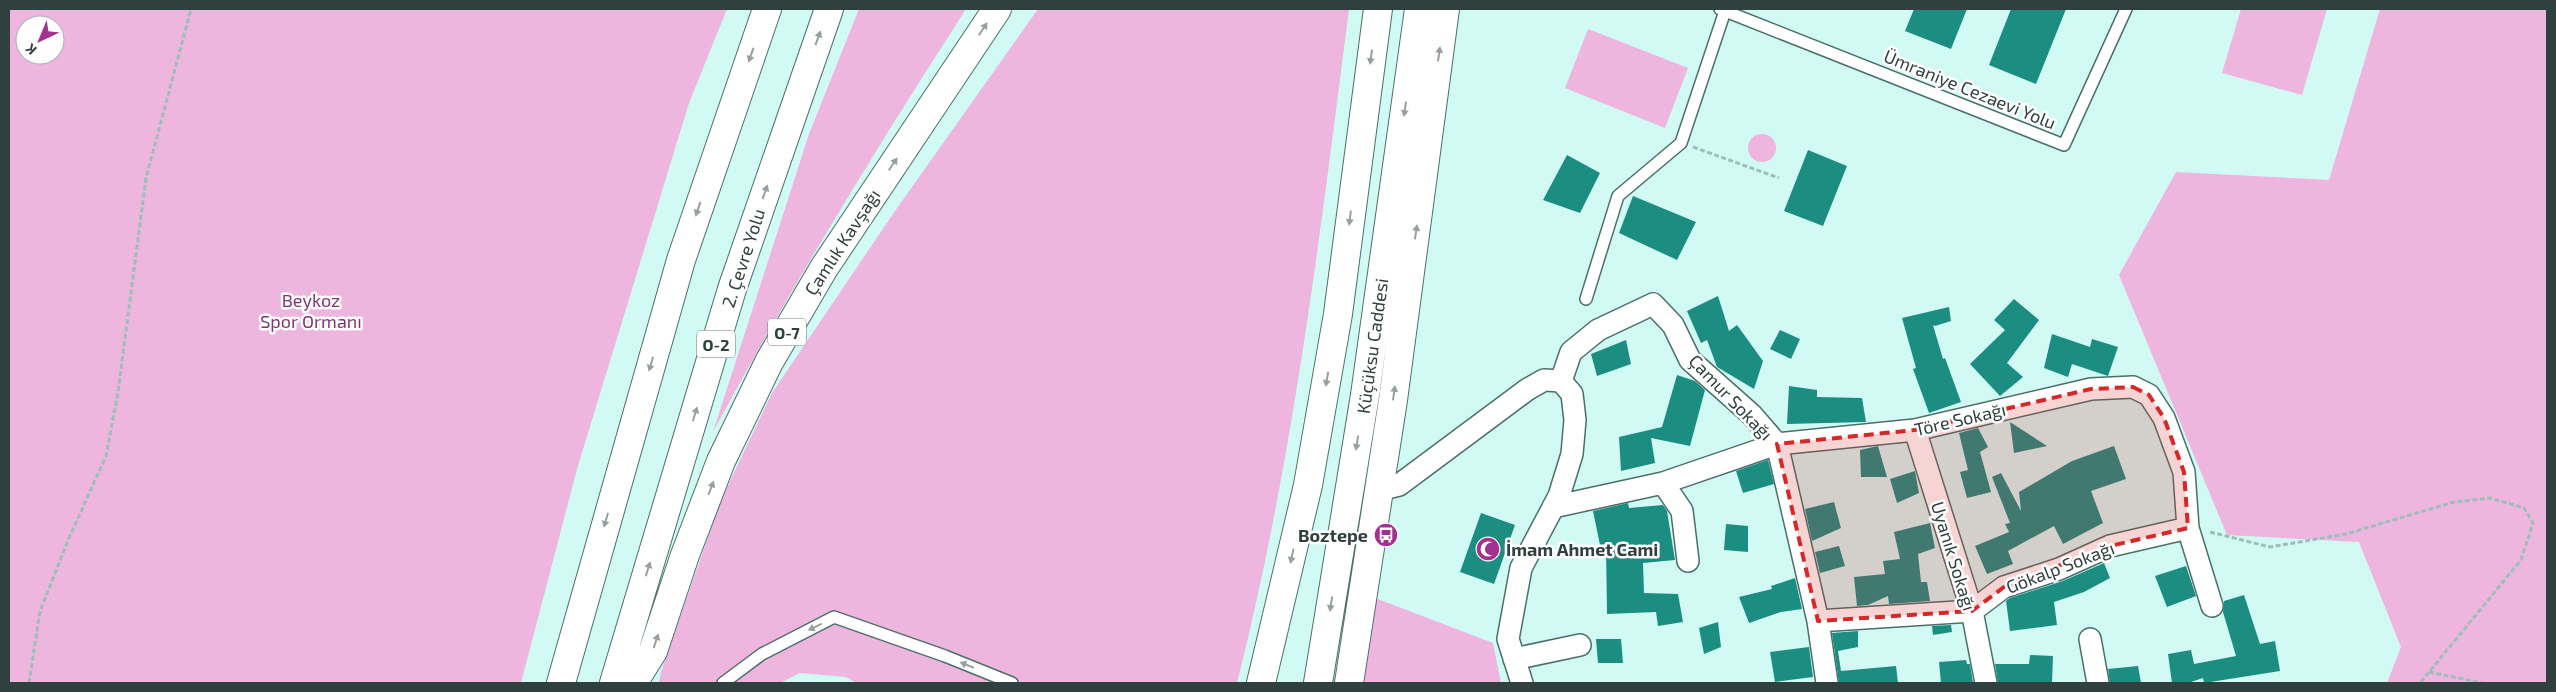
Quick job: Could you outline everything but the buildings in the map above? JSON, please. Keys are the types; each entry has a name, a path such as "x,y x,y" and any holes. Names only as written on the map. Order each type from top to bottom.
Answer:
{"main road":[{"path":"561,683 681,260 767,9"},
{"name":"2. Çevre Yolu","path":"614,683 732,289 828,9"},
{"name":"Çamlık Kavşağı","path":"633,683 653,651 685,555 721,461 769,362 824,268 997,9"},
{"path":"1261,683 1284,594 1308,485 1338,314 1378,9"},
{"name":"Küçüksu Caddesi","path":"1318,683 1350,487 1419,9"},
{"name":"Küçüksu Caddesi","path":"1349,683 1379,490 1446,9"},
{"path":"1350,487 1379,490"},
{"path":"1269,683 1284,594"}],"street":[{"name":"Çamur Sokağı","path":"1561,381 1571,352 1598,330 1653,304 1673,325 1690,360 1752,415 1777,444 1818,621 1827,683"},
{"path":"1379,490 1400,485 1528,389 1544,380 1561,381 1572,394 1575,420 1572,454 1553,507 1521,568 1508,639 1522,683"},
{"name":"Töre Sokağı","path":"1553,507 1663,483 1777,444 1914,430 2091,389 2133,388 2149,396 2164,418 2184,472 2188,528 2212,606"},
{"name":"Uyanık Sokağı","path":"1914,430 1972,610 1986,683"},
{"path":"1663,483 1682,511 1688,561"},
{"name":"Gökalp Sokağı","path":"1972,610 2004,587 2059,569 2110,546 2188,528"},
{"path":"1818,621 1972,610"},
{"path":"1305,683 1312,646 1327,630"},
{"path":"2090,639 2098,683"},
{"path":"1514,659 1580,645"}],"lane":[{"name":"Ümraniye Cezaevi Yolu","path":"1681,143 1722,10 2064,145 2126,9"},
{"path":"1586,299 1618,196 1681,143"},
{"path":"722,683 762,654 834,618 945,656 1012,683"}],"path":[{"path":"29,683 40,611 69,538 106,456 118,392 146,178 192,9"},
{"path":"1681,143 1780,178"},
{"path":"2188,528 2232,536 2270,547 2346,534 2454,502 2490,498 2524,508 2534,523 2521,560 2420,683"},
{"path":"2429,672 2483,683"}],"highlighted area":[{"path":"2133,387 2149,395 2164,418 2184,472 2188,528 2110,546 2004,587 1972,611 1818,621 1777,444 1915,430 2091,389"}],"green space":[{"name":"Beykoz Spor Ormanı","path":"9,9 727,9 689,103 577,469 521,683 9,683"},
{"path":"859,9 966,9 835,218 713,432 809,134"},
{"path":"1038,9 1349,9 1303,348 1274,516 1257,600 1237,683 856,683 846,677 800,673 780,683 659,683 661,672 721,500 772,393 895,211"},
{"path":"2241,9 2327,9 2302,95 2222,73"},
{"path":"2380,9 2547,9 2547,683 2387,683 2401,647 2359,542 2227,535 2119,275 2176,172 2329,180"},
{"path":"1588,29 1688,68 1665,128 1565,88"},
{"path":"1762,134 1772,138 1776,148 1772,158 1762,162 1752,158 1748,148 1752,138"},
{"path":"1375,598 1493,643 1501,683 1361,683"}],"place":[{"name":"Boztepe","path":"1386,535"},
{"name":"İmam Ahmet Cami","path":"1488,549"}]}
